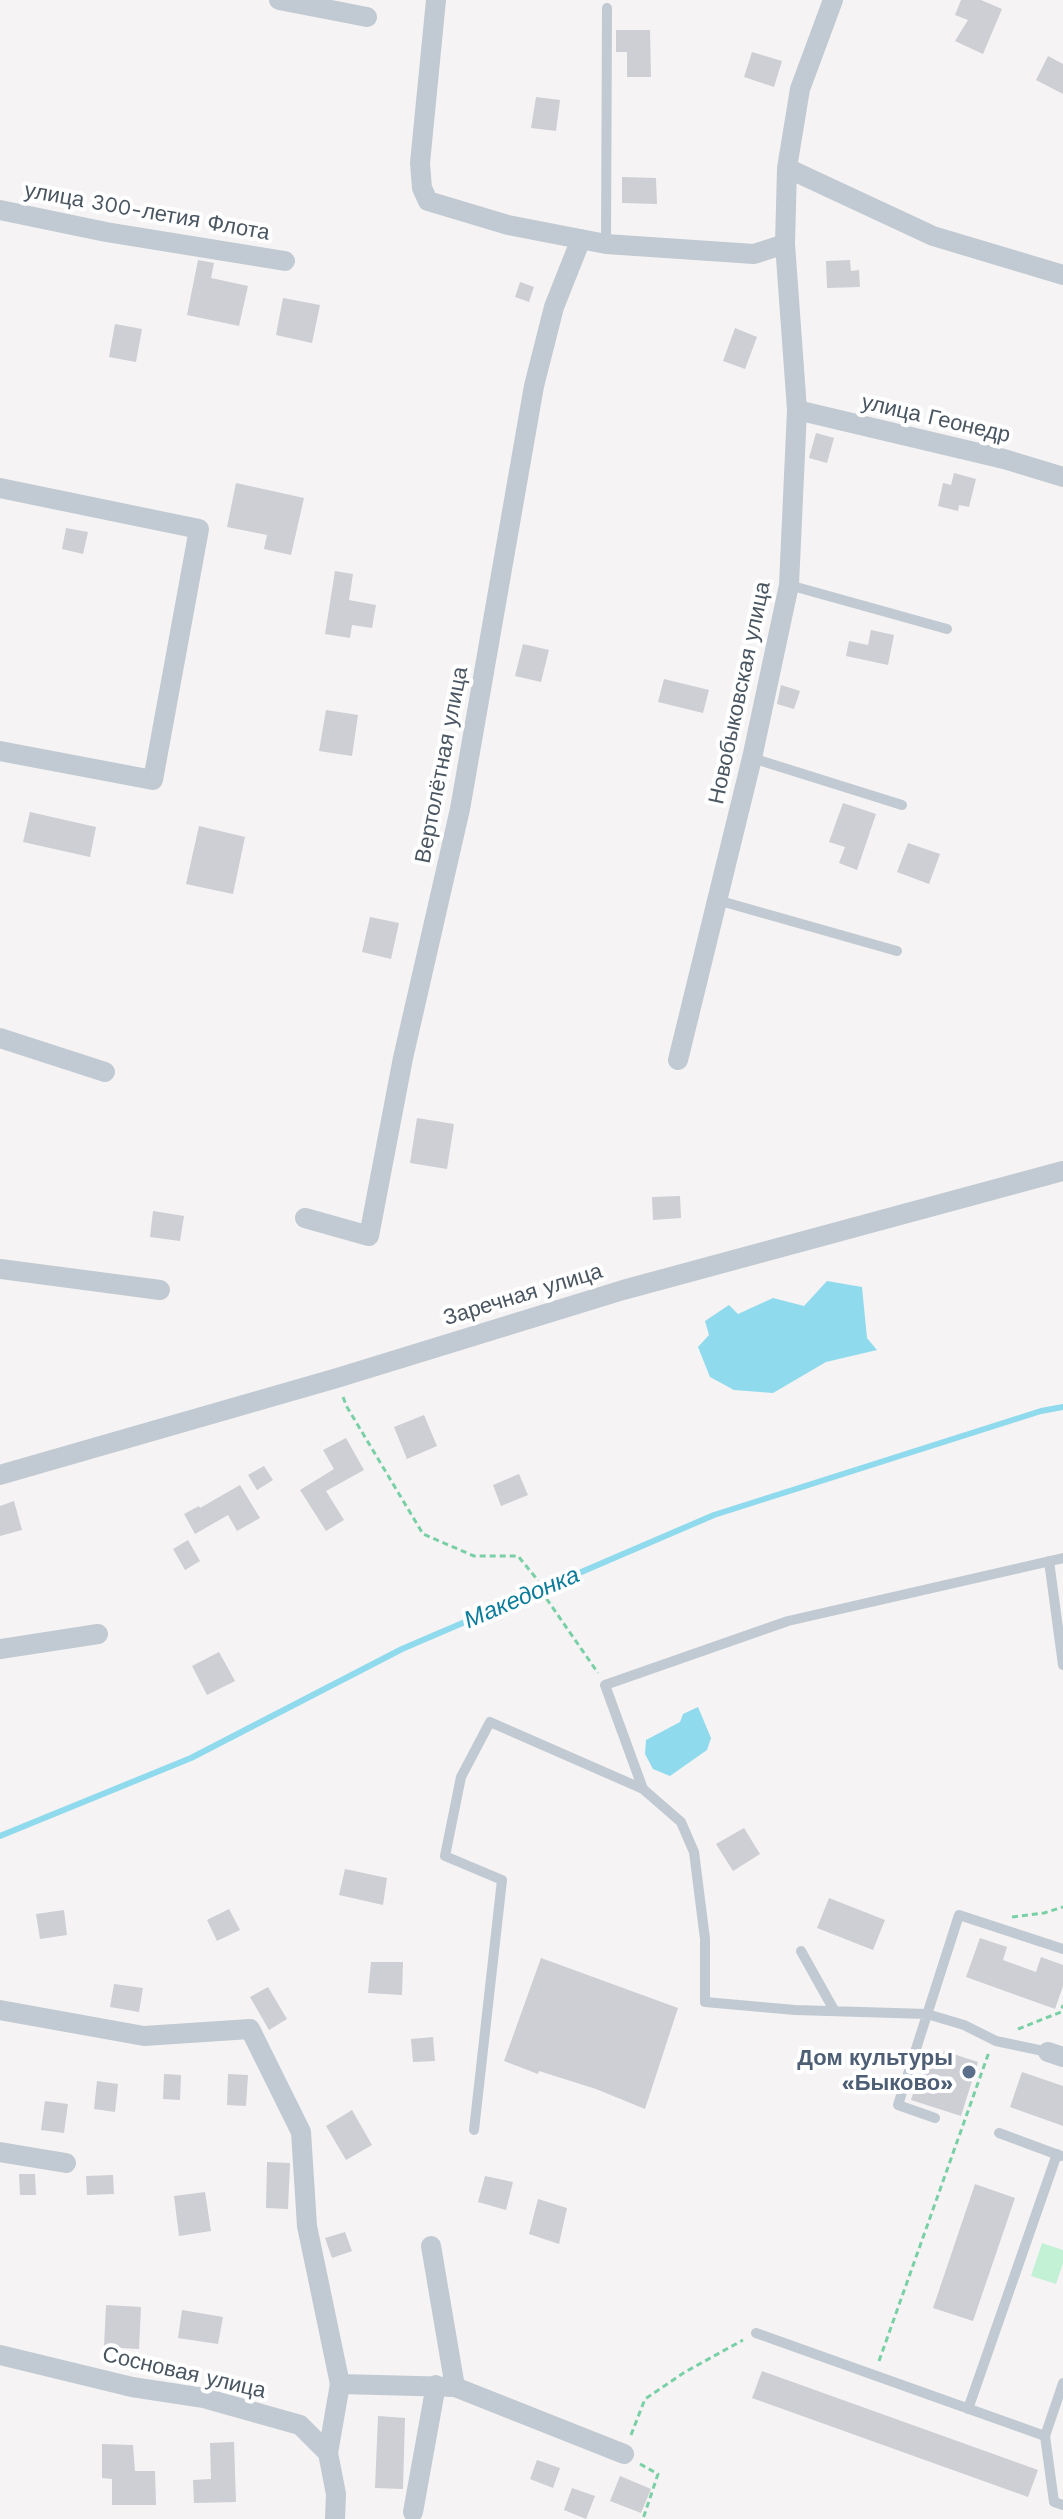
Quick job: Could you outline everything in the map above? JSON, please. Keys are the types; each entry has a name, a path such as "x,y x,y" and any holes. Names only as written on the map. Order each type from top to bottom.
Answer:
{"street":[{"path":"279,0 367,17"},
{"path":"436,0 420,163 424,196 435,204 508,225 606,244 754,254 785,244"},
{"name":"Новобыковская улица","path":"678,1060 752,758 789,585 797,410 785,244 787,168 800,89 833,0"},
{"path":"787,168 933,236 1063,275"},
{"name":"улица 300-летия Флота","path":"0,210 106,232 285,261"},
{"name":"Вертолётная улица","path":"305,1218 369,1236 403,1058 460,809 534,386 554,307 581,239"},
{"name":"улица Геонедр","path":"797,410 1004,459 1063,477"},
{"path":"0,488 199,529 153,780 0,751"},
{"path":"0,1038 105,1072"},
{"name":"Заречная улица","path":"0,1475 337,1378 623,1290 1063,1171"},
{"path":"0,1269 160,1290"},
{"path":"0,1649 98,1634"},
{"path":"0,2010 144,2036 250,2029 301,2132 307,2226 340,2384 328,2453 336,2494 335,2519"},
{"path":"0,2152 66,2163"},
{"path":"413,2512 446,2386 431,2246"},
{"name":"Сосновая улица","path":"0,2355 132,2387 204,2398 300,2425 328,2453"},
{"path":"340,2384 446,2386 624,2454"}],"lane":[{"path":"606,244 607,8"},
{"path":"789,585 947,629"},
{"path":"752,758 902,805"},
{"path":"717,900 897,951"},
{"path":"643,1789 605,1685 788,1621 1063,1558"},
{"path":"1049,1561 1063,1665"},
{"path":"474,2130 502,1880 445,1856 461,1777 490,1722 643,1789 681,1822 694,1852 705,1939 705,2002 795,2010 927,2014 964,2025 993,2039 1056,2054"},
{"path":"935,2118 898,2105 959,1915 1063,1949"},
{"path":"801,1951 834,2010"},
{"path":"968,2409 1060,2156 999,2133"},
{"path":"756,2333 1045,2436"},
{"path":"1063,2383 1045,2436 1054,2502 1063,2505"}],"path":[{"path":"337,1378 347,1407 423,1534 474,1556 518,1556 536,1578 546,1598 605,1685"},
{"path":"1010,1917 1063,1907"},
{"path":"873,2376 993,2039 1062,2012 1063,2005"},
{"path":"643,2519 658,2474 624,2454 645,2399 685,2372 756,2333"}],"green space":[{"path":"1042,2243 1063,2250 1063,2263 1056,2284 1031,2276"}],"water":[{"path":"827,1281 862,1287 867,1338 877,1350 826,1362 773,1393 734,1390 710,1377 698,1347 709,1335 705,1321 729,1305 738,1314 773,1298 804,1306"},
{"path":"698,1707 711,1738 707,1750 670,1776 653,1769 645,1754 646,1740 680,1722 683,1714"}],"building":[{"path":"961,0 981,0 1002,9 983,54 955,41 968,20 955,15"},
{"path":"616,30 650,30 651,77 627,77 627,52 616,52"},
{"path":"752,52 782,61 774,87 744,77"},
{"path":"1048,56 1063,64 1063,94 1036,80"},
{"path":"536,97 560,100 556,131 531,128"},
{"path":"622,177 656,178 657,204 622,203"},
{"path":"198,260 214,263 211,278 248,286 239,326 187,315"},
{"path":"850,260 851,271 859,270 860,287 827,288 826,261"},
{"path":"520,282 534,287 529,302 515,297"},
{"path":"283,298 320,305 312,343 276,335"},
{"path":"115,324 142,329 136,362 109,357"},
{"path":"735,328 757,337 745,369 723,361"},
{"path":"816,433 834,438 827,463 809,458"},
{"path":"954,473 976,479 969,507 959,505 958,511 938,506 943,483 951,485"},
{"path":"236,483 304,498 291,555 264,549 267,535 227,527"},
{"path":"66,528 88,532 83,554 62,549"},
{"path":"335,571 353,574 349,600 376,605 372,628 352,625 350,638 325,634"},
{"path":"871,630 894,635 888,665 846,656 849,641 868,645"},
{"path":"523,644 549,650 541,682 515,676"},
{"path":"664,679 709,690 703,713 658,702"},
{"path":"781,685 800,691 794,709 777,704"},
{"path":"326,710 358,715 352,756 319,751"},
{"path":"843,803 876,814 857,870 839,863 845,847 829,842"},
{"path":"30,812 96,827 90,857 23,842"},
{"path":"199,826 245,837 233,894 186,884"},
{"path":"908,843 940,854 929,884 897,872"},
{"path":"370,917 399,923 391,959 362,952"},
{"path":"417,1118 454,1124 447,1169 410,1163"},
{"path":"680,1196 681,1218 653,1220 652,1197"},
{"path":"153,1211 184,1216 180,1241 150,1237"},
{"path":"424,1415 437,1446 407,1459 394,1427"},
{"path":"346,1438 364,1470 326,1491 344,1520 326,1531 300,1490 334,1469 323,1450"},
{"path":"264,1466 273,1480 257,1490 248,1475"},
{"path":"519,1474 528,1495 501,1506 493,1485"},
{"path":"240,1485 260,1518 237,1531 228,1515 195,1534 184,1514"},
{"path":"14,1501 22,1530 0,1536 0,1506"},
{"path":"188,1540 200,1561 185,1570 173,1549"},
{"path":"219,1652 235,1681 207,1695 192,1666"},
{"path":"744,1828 760,1854 733,1871 716,1844"},
{"path":"345,1869 387,1878 383,1905 339,1895"},
{"path":"829,1898 885,1920 873,1950 817,1928"},
{"path":"229,1909 240,1930 217,1941 207,1920"},
{"path":"64,1910 67,1935 40,1939 36,1914"},
{"path":"980,1938 1007,1947 1003,1960 1036,1972 1041,1957 1063,1965 1063,1986 1055,2009 966,1977"},
{"path":"541,1958 678,2008 645,2109 596,2089 539,2071 538,2074 504,2061"},
{"path":"371,1962 403,1962 402,1995 368,1993"},
{"path":"114,1984 143,1988 139,2012 110,2007"},
{"path":"268,1987 287,2019 269,2030 250,1997"},
{"path":"433,2037 435,2061 413,2062 411,2039"},
{"path":"944,2051 978,2062 961,2116 911,2100 925,2057 941,2062"},
{"path":"1022,2072 1063,2086 1063,2126 1010,2107"},
{"path":"164,2074 181,2075 180,2100 163,2099"},
{"path":"228,2074 248,2075 246,2106 227,2105"},
{"path":"97,2081 118,2084 115,2112 94,2109"},
{"path":"45,2101 68,2104 64,2133 41,2130"},
{"path":"352,2110 372,2145 346,2160 326,2126"},
{"path":"267,2162 290,2163 288,2209 266,2208"},
{"path":"19,2174 35,2174 36,2195 20,2195"},
{"path":"113,2175 114,2194 87,2195 86,2176"},
{"path":"485,2176 513,2182 506,2210 478,2202"},
{"path":"975,2184 1015,2198 973,2321 933,2308"},
{"path":"205,2192 211,2231 179,2236 174,2196"},
{"path":"538,2199 567,2208 559,2244 529,2234"},
{"path":"345,2232 352,2251 332,2258 325,2238"},
{"path":"106,2305 141,2307 139,2349 104,2347"},
{"path":"182,2310 223,2317 218,2344 178,2338"},
{"path":"762,2371 1038,2470 1028,2497 752,2398"},
{"path":"378,2416 405,2418 403,2489 375,2488"},
{"path":"234,2442 236,2502 194,2503 193,2480 211,2479 210,2443"},
{"path":"102,2444 133,2445 135,2471 155,2471 156,2505 112,2505 112,2479 102,2478"},
{"path":"537,2460 560,2468 553,2488 530,2479"},
{"path":"620,2476 651,2489 641,2513 610,2501"},
{"path":"572,2488 595,2496 586,2519 564,2510"}],"waterway":[{"name":"Македонка","path":"0,1836 191,1758 402,1649 714,1515 1041,1411 1063,1407"}],"place":[{"name":"Дом культуры «Быково»","path":"969,2072"}]}
